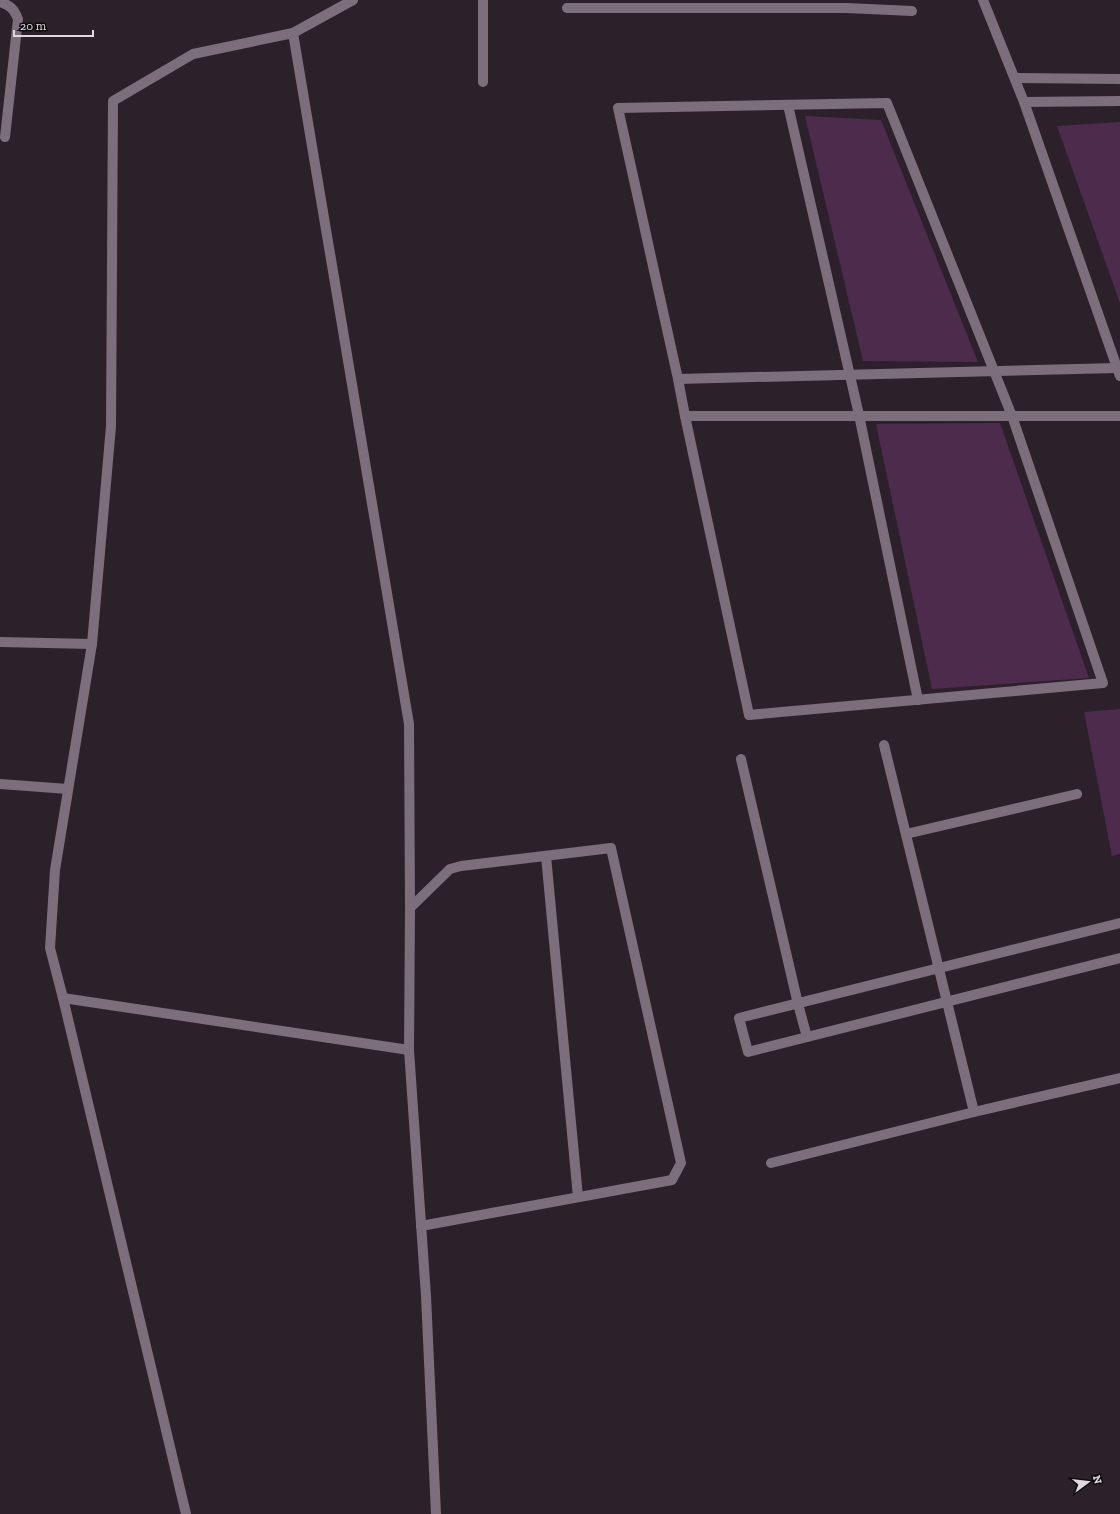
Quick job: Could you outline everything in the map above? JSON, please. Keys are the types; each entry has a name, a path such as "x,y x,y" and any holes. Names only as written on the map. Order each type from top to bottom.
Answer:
{"street":[{"path":"186,1514 64,998 50,948 55,870 92,644 111,426 113,101 193,54 293,33 353,0"},
{"path":"483,0 483,82"},
{"path":"678,379 994,371 1119,372 1024,102 983,0"},
{"path":"0,2 7,4 14,9 18,19 5,138"},
{"path":"567,8 633,4 850,4 912,11"},
{"path":"293,33 409,724 409,1050 426,1296 436,1514"},
{"path":"1015,78 1120,79"},
{"path":"1024,102 1120,101"},
{"path":"887,103 994,371 1012,416 1102,683 749,715 678,379 618,108 887,103"},
{"path":"788,105 859,416 918,700"},
{"path":"685,416 1120,416"},
{"path":"0,642 92,644"},
{"path":"884,744 974,1112"},
{"path":"741,759 807,1037"},
{"path":"0,784 68,789"},
{"path":"906,834 1077,794"},
{"path":"410,908 450,869 461,866 611,848 681,1163 672,1180 421,1226"},
{"path":"546,856 578,1197"},
{"path":"1120,923 739,1018 748,1052 1120,958"},
{"path":"64,998 409,1050"},
{"path":"771,1163 974,1112 1120,1078"}],"shaded area":[{"path":"805,116 881,120 978,362 863,361"},
{"path":"1120,122 1120,303 1057,126"},
{"path":"1000,423 1089,678 932,689 876,424"},
{"path":"1120,709 1120,854 1112,856 1084,712"}]}
